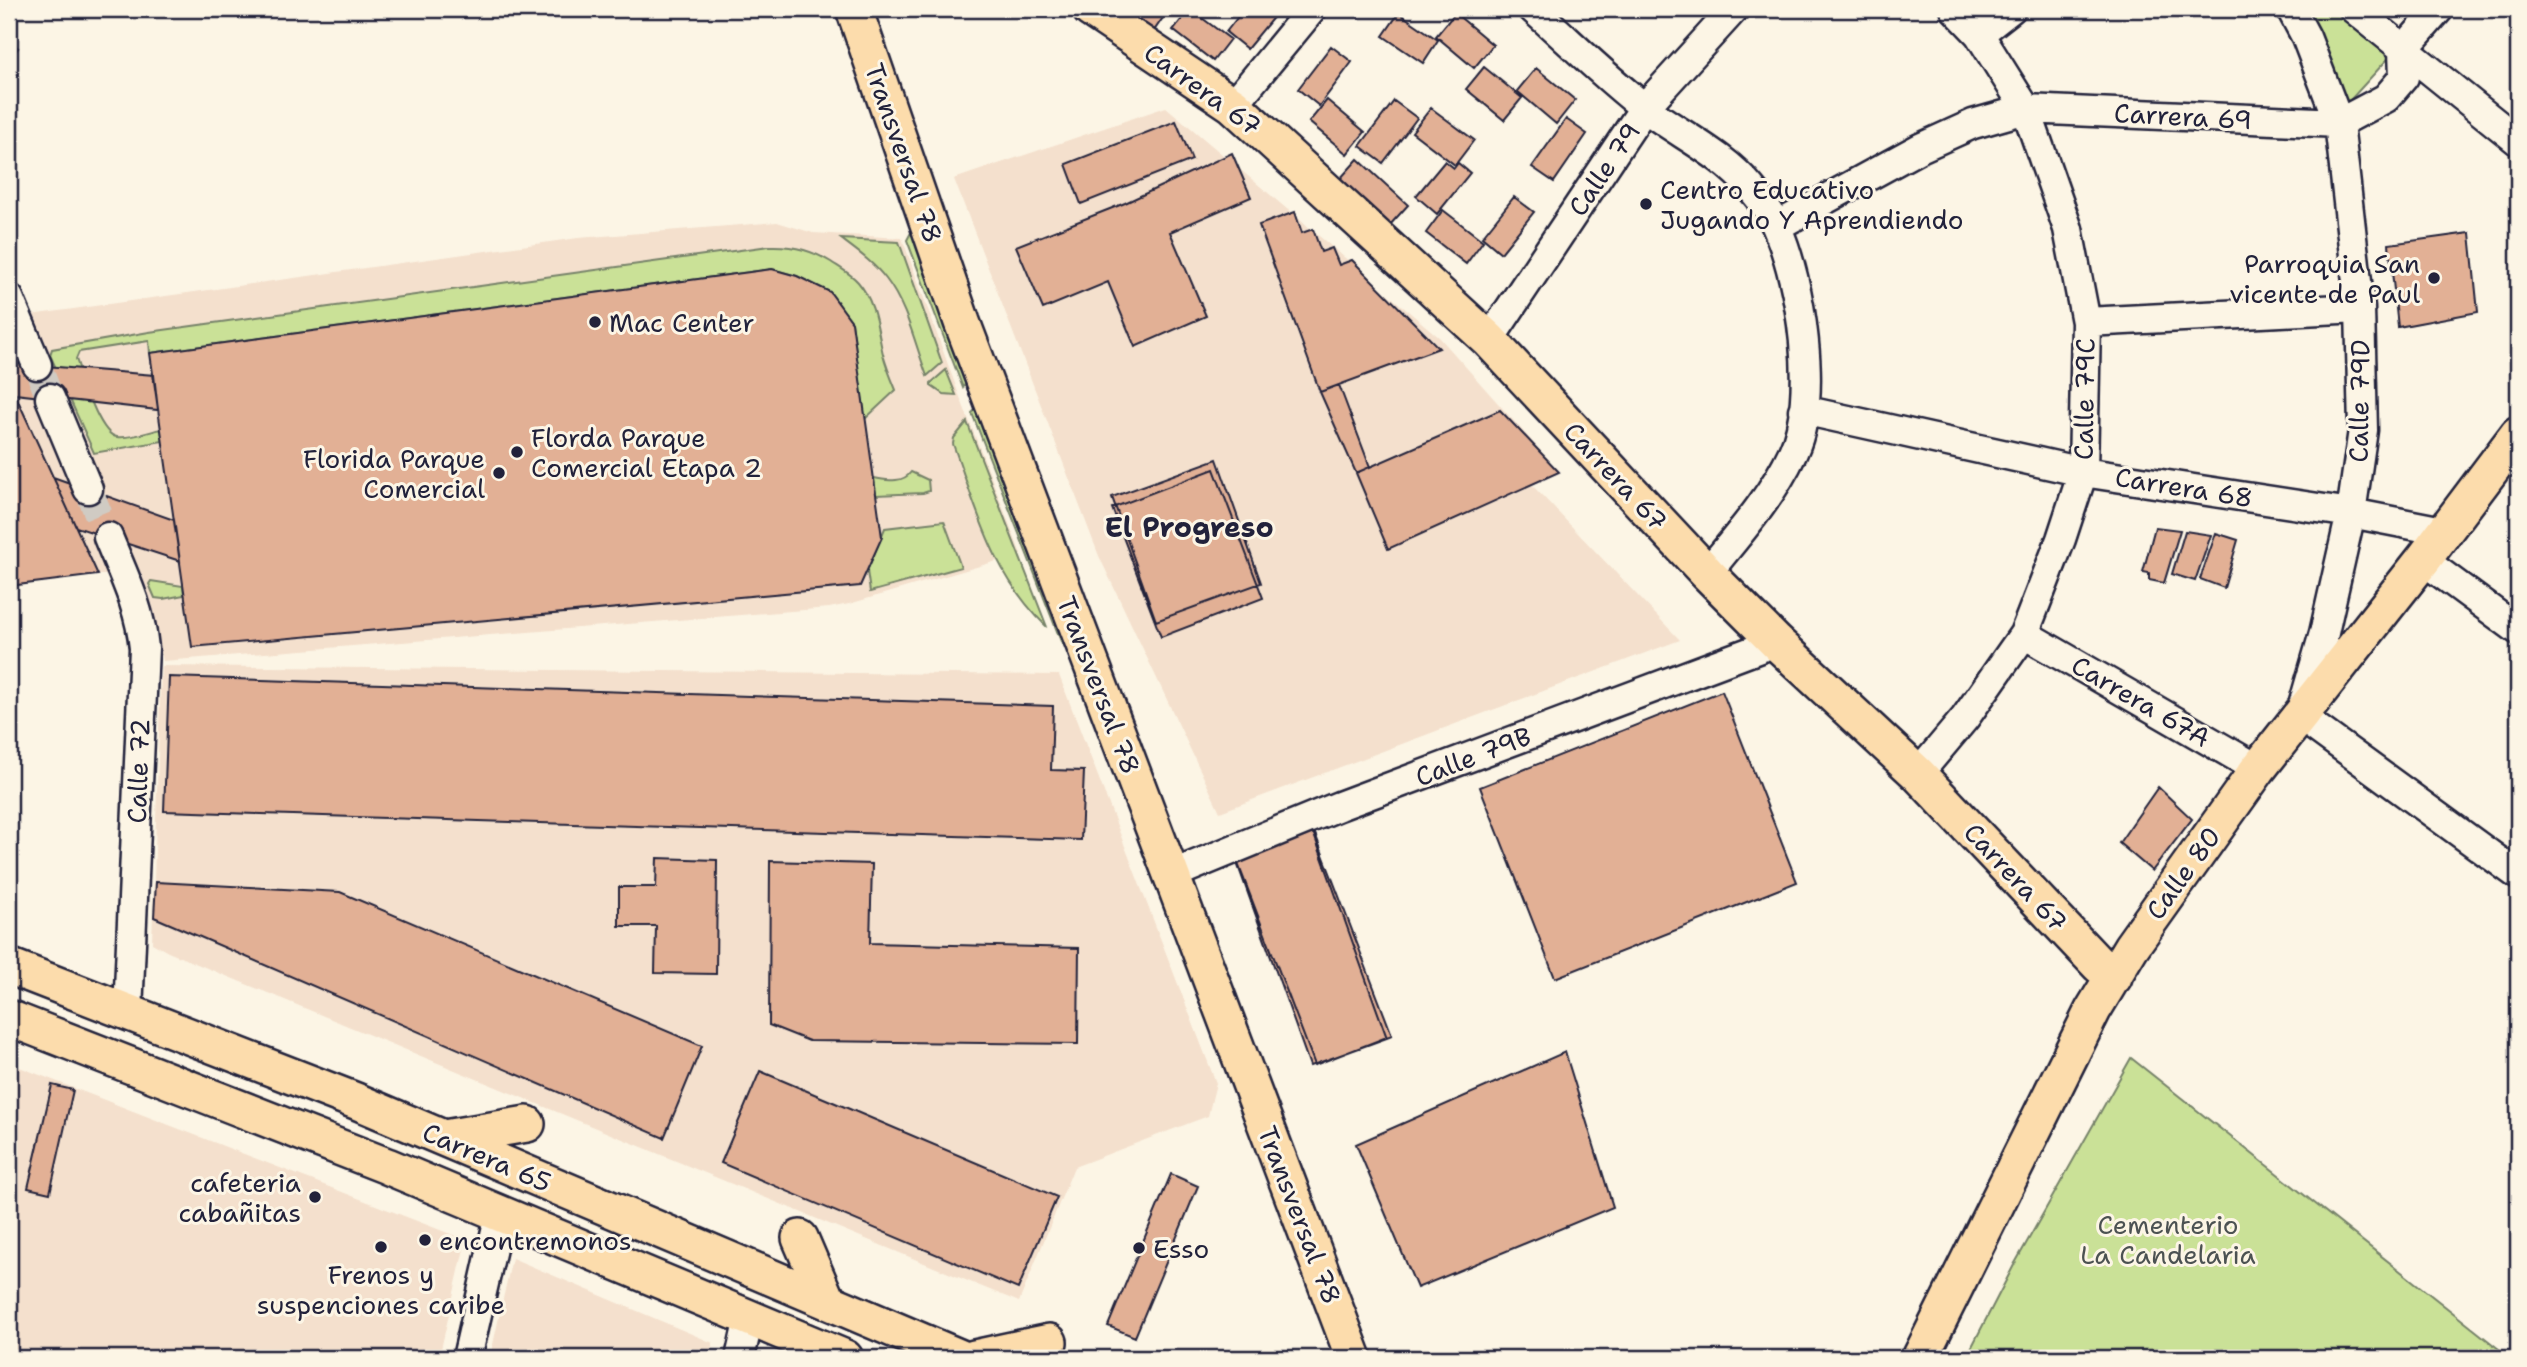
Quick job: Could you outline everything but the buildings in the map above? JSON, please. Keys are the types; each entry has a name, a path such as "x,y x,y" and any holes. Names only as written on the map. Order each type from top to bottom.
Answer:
{"main road":[{"name":"Transversal 78","path":"854,9 962,323 1354,1358"},
{"name":"Carrera 67","path":"1090,9 1233,105 1489,340 1707,573 1776,642 1918,774 2113,977"},
{"name":"Calle 80","path":"1920,1358 2093,1010 2113,977 2158,908 2258,769 2423,560 2518,434"},
{"name":"Carrera 65","path":"9,966 443,1138 961,1358"},
{"name":"Carrera 65","path":"9,1018 250,1111 845,1358"},
{"path":"443,1138 527,1124"},
{"path":"800,1238 827,1301"},
{"path":"974,1358 1049,1342"}],"street":[{"path":"1233,105 1312,9"},
{"path":"1534,9 1644,108 1716,155 1751,188 1777,226 1790,263 1801,314 1807,365 1803,411 1794,450 1754,516 1707,573"},
{"name":"Calle 79","path":"1489,340 1644,108 1734,9"},
{"name":"Calle 79C","path":"1918,774 1965,718 2024,634 2061,539 2083,472 2086,322 2068,229 2026,109 1979,34 1955,9"},
{"path":"1979,34 2011,9"},
{"name":"Calle 79D","path":"2291,9 2306,37 2339,123 2360,308 2363,430 2351,513 2324,633 2300,716"},
{"path":"2354,9 2518,141"},
{"path":"2339,123 2386,98 2404,77 2403,50 2439,9"},
{"name":"Carrera 69","path":"1777,226 1920,148 1973,124 2026,109 2339,123"},
{"path":"9,298 37,365"},
{"path":"2086,322 2360,308"},
{"path":"50,398 88,489"},
{"name":"Carrera 68","path":"1803,411 2083,472 2351,513 2443,531"},
{"name":"Calle 72","path":"108,537 142,622 144,648 128,1012"},
{"path":"2423,560 2518,630"},
{"name":"Carrera 67A","path":"2024,634 2258,769"},
{"name":"Calle 79B","path":"1171,875 1339,806 1776,642"},
{"path":"2300,716 2518,875"},
{"path":"467,1358 500,1213"},
{"path":"740,1358 749,1318"}],"shaded area":[{"path":"1166,107 1440,338 1559,472 1532,485 1680,640 1220,812 1099,556 954,179"},
{"name":"Florida Parque Comercial","path":"777,222 813,233 902,238 1021,554 829,608 163,661 142,575 98,575 9,586 9,318 578,238"},
{"path":"161,666 1059,675 1216,1083 1208,1116 1074,1167 1019,1302 168,952 152,943"},
{"path":"9,1063 466,1240 439,1358 9,1358"},
{"path":"512,1258 713,1343 709,1358 490,1358"}],"green space":[{"path":"2296,9 2343,9 2394,52 2342,109"},
{"path":"916,223 968,379 963,388 907,240"},
{"path":"841,239 899,242 942,363 927,376 905,313 893,290 876,268"},
{"path":"769,246 794,247 817,254 849,274 869,299 884,358 896,390 865,419 852,322 830,292 797,276 772,269 150,353 149,341 79,352 76,359 87,390 98,416 110,434 128,437 161,429 163,441 94,453 50,355 52,349 149,332"},
{"path":"946,370 956,395 943,394 931,386"},
{"path":"983,402 1075,654 1062,644 972,413"},
{"path":"967,422 1047,627 1013,586 979,519 953,444 954,438"},
{"path":"911,472 928,480 929,491 876,495 874,478 899,480"},
{"path":"944,521 961,567 870,592 867,571 885,528"},
{"path":"151,581 183,586 184,595 155,598 149,584"},
{"name":"Cementerio La Candelaria","path":"2131,1058 2509,1357 2518,1347 2518,1358 1966,1358 2014,1265"}],"tunnel":[{"path":"37,365 50,398"},
{"path":"88,489 108,537"}],"place":[{"name":"Centro Educativo Jugando Y Aprendiendo","path":"1646,204"},
{"name":"Parroquia San vicente de Paul","path":"2434,278"},
{"name":"Mac Center","path":"595,322"},
{"name":"Florda Parque Comercial Etapa 2","path":"517,452"},
{"name":"Florida Parque Comercial","path":"499,473"},
{"name":"cafeteria cabañitas","path":"315,1197"},
{"name":"encontremonos","path":"425,1240"},
{"name":"Frenos y suspenciones caribe","path":"381,1247"},
{"name":"Esso","path":"1139,1248"}],"district":[{"name":"El Progreso","path":"1189,527"}]}
